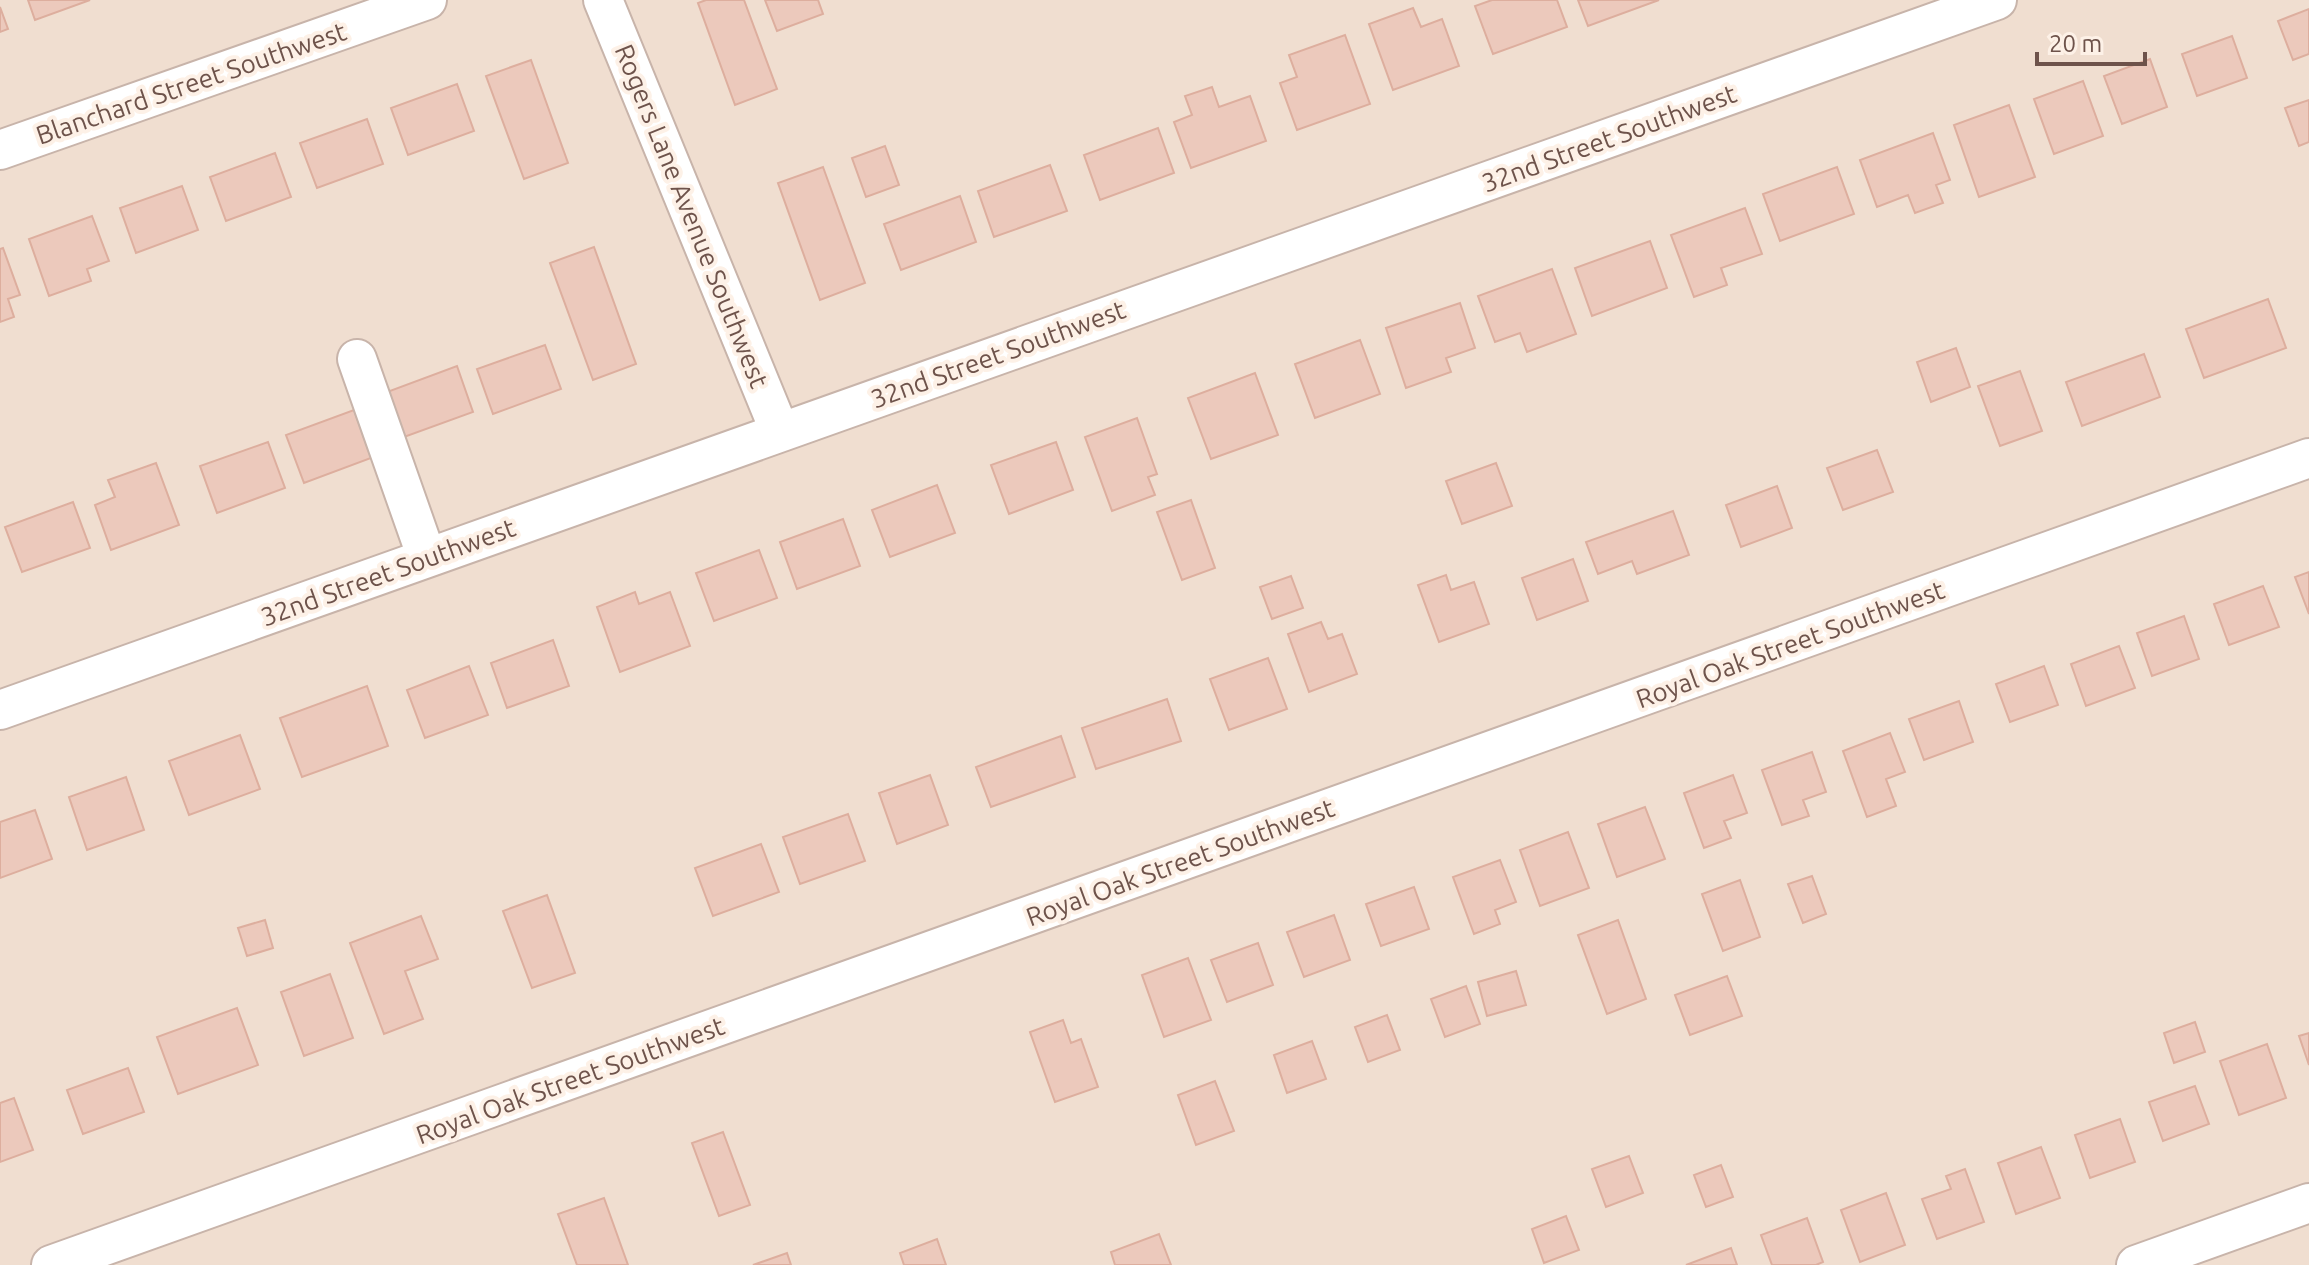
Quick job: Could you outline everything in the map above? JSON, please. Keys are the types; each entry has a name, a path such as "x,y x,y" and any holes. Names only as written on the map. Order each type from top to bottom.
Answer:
{"street":[{"name":"Blanchard Street Southwest","path":"0,150 427,0"},
{"name":"Rogers Lane Avenue Southwest","path":"603,0 780,432"},
{"name":"32nd Street Southwest","path":"0,710 1997,0"},
{"path":"357,359 427,558"},
{"name":"Royal Oak Street Southwest","path":"51,1265 2309,458"},
{"path":"2136,1265 2309,1203"}],"shaded area":[{"path":"0,0 2309,0 2309,1265 0,1265"}],"building":[{"path":"28,0 90,0 35,20"},
{"path":"706,0 744,0 777,89 735,105 698,3"},
{"path":"765,0 818,0 823,14 777,31"},
{"path":"1492,0 1557,0 1567,27 1493,54 1475,6"},
{"path":"1578,0 1659,0 1588,26"},
{"path":"0,7 8,29 0,32"},
{"path":"1413,8 1421,27 1442,19 1459,66 1393,90 1369,24"},
{"path":"2309,9 2309,54 2293,60 2278,21"},
{"path":"1345,35 1370,104 1297,130 1280,83 1297,77 1289,55"},
{"path":"2232,36 2247,78 2197,96 2182,54"},
{"path":"2150,59 2167,107 2122,124 2104,76"},
{"path":"531,60 568,163 524,179 486,76"},
{"path":"2083,81 2103,136 2054,154 2034,99"},
{"path":"457,84 474,131 408,155 391,108"},
{"path":"1212,87 1219,107 1250,96 1266,141 1191,168 1174,122 1192,115 1185,96"},
{"path":"2309,100 2309,142 2299,146 2285,108"},
{"path":"2009,105 2035,177 1979,197 1954,125"},
{"path":"367,119 383,164 317,188 300,143"},
{"path":"1158,128 1174,173 1100,200 1084,155"},
{"path":"1933,133 1950,180 1936,185 1943,203 1915,213 1908,195 1877,207 1860,160"},
{"path":"885,146 899,185 866,197 852,158"},
{"path":"275,153 291,197 226,221 210,177"},
{"path":"1050,165 1067,211 994,237 978,191"},
{"path":"823,167 865,283 820,300 778,183"},
{"path":"1837,167 1854,214 1780,241 1763,194"},
{"path":"182,186 198,230 136,253 120,208"},
{"path":"960,196 976,242 901,270 884,224"},
{"path":"1745,208 1762,254 1721,268 1727,285 1694,297 1671,235"},
{"path":"92,216 109,261 87,269 91,281 49,296 29,239"},
{"path":"1650,241 1667,288 1592,316 1575,268"},
{"path":"594,247 636,364 593,380 550,263"},
{"path":"3,248 20,295 8,299 14,317 0,322 0,249"},
{"path":"1552,269 1576,334 1527,352 1520,333 1495,342 1478,296"},
{"path":"2268,299 2286,348 2204,378 2186,329"},
{"path":"1460,303 1475,348 1446,358 1451,372 1406,388 1386,328"},
{"path":"1360,340 1380,394 1315,418 1295,364"},
{"path":"545,345 561,389 493,414 477,369"},
{"path":"1956,348 1970,387 1931,402 1917,362"},
{"path":"2144,354 2160,397 2082,426 2066,382"},
{"path":"457,366 473,412 404,437 387,392"},
{"path":"2020,371 2042,431 2000,446 1978,386"},
{"path":"1255,373 1278,435 1211,459 1188,398"},
{"path":"354,410 371,458 304,483 286,435"},
{"path":"1137,418 1157,474 1148,477 1155,495 1112,511 1085,437"},
{"path":"268,442 285,488 217,513 200,466"},
{"path":"1056,442 1073,490 1009,514 991,465"},
{"path":"1877,450 1893,492 1843,510 1827,468"},
{"path":"156,463 179,525 111,550 95,505 115,497 108,480"},
{"path":"1496,463 1512,506 1462,524 1446,481"},
{"path":"937,485 955,533 890,557 872,510"},
{"path":"1777,486 1792,528 1741,547 1726,505"},
{"path":"1191,500 1215,568 1182,580 1157,512"},
{"path":"73,502 90,548 22,572 5,527"},
{"path":"1673,511 1689,555 1637,574 1632,561 1598,574 1586,542"},
{"path":"843,519 860,566 797,589 780,542"},
{"path":"759,550 777,598 714,621 696,573"},
{"path":"1573,559 1588,601 1537,620 1522,578"},
{"path":"2309,572 2309,614 2295,577"},
{"path":"1446,575 1451,590 1474,582 1489,624 1439,642 1418,585"},
{"path":"1291,576 1303,608 1272,619 1260,587"},
{"path":"2263,586 2279,627 2229,645 2214,604"},
{"path":"635,592 639,604 670,592 690,646 620,672 597,607"},
{"path":"2184,616 2199,659 2152,676 2137,633"},
{"path":"1321,622 1328,639 1342,634 1357,674 1309,692 1288,634"},
{"path":"553,640 569,686 507,708 491,663"},
{"path":"2119,646 2135,688 2086,706 2071,664"},
{"path":"1268,658 1287,709 1229,730 1210,679"},
{"path":"469,666 488,715 425,738 407,690"},
{"path":"2044,666 2058,705 2010,722 1996,684"},
{"path":"367,686 388,746 302,777 280,718"},
{"path":"1167,699 1181,741 1096,769 1082,728"},
{"path":"1959,701 1973,742 1924,760 1909,719"},
{"path":"1890,733 1905,772 1886,779 1896,806 1867,817 1843,751"},
{"path":"240,735 260,789 189,815 169,761"},
{"path":"1061,736 1075,777 991,807 976,767"},
{"path":"1812,752 1826,792 1803,800 1809,816 1782,825 1762,770"},
{"path":"930,775 948,825 897,844 879,793"},
{"path":"1733,775 1747,813 1724,821 1731,838 1704,848 1684,793"},
{"path":"126,777 144,830 87,850 69,797"},
{"path":"1645,807 1665,859 1617,877 1598,824"},
{"path":"35,810 52,859 0,878 0,822"},
{"path":"848,814 865,861 800,884 783,837"},
{"path":"1568,832 1589,888 1540,906 1520,850"},
{"path":"761,844 779,892 713,916 695,868"},
{"path":"1500,860 1516,902 1495,910 1500,924 1474,934 1453,877"},
{"path":"1812,876 1826,914 1803,923 1788,884"},
{"path":"1740,880 1760,937 1723,951 1702,894"},
{"path":"1414,887 1429,929 1381,946 1366,904"},
{"path":"547,895 575,973 532,988 503,911"},
{"path":"1334,915 1350,960 1304,977 1287,932"},
{"path":"421,916 438,959 405,971 423,1019 384,1034 350,943"},
{"path":"265,920 273,948 247,956 238,928"},
{"path":"1618,920 1646,999 1607,1014 1578,935"},
{"path":"1258,943 1273,985 1227,1002 1211,960"},
{"path":"1188,958 1211,1020 1164,1037 1142,975"},
{"path":"1516,971 1526,1005 1487,1016 1478,982"},
{"path":"330,974 353,1038 304,1056 281,992"},
{"path":"1727,976 1742,1016 1690,1035 1675,995"},
{"path":"1466,986 1480,1024 1445,1037 1431,999"},
{"path":"237,1008 258,1065 178,1094 157,1037"},
{"path":"1387,1015 1400,1050 1368,1062 1355,1027"},
{"path":"1063,1020 1071,1043 1081,1039 1098,1087 1055,1102 1030,1032"},
{"path":"2195,1022 2205,1052 2174,1063 2164,1033"},
{"path":"2309,1033 2309,1065 2299,1036"},
{"path":"1312,1041 1326,1079 1287,1093 1274,1055"},
{"path":"2267,1044 2286,1098 2239,1115 2220,1061"},
{"path":"128,1068 144,1112 83,1134 67,1090"},
{"path":"1215,1081 1234,1131 1196,1145 1178,1095"},
{"path":"2195,1086 2209,1124 2163,1141 2149,1102"},
{"path":"14,1098 33,1150 0,1162 0,1103"},
{"path":"2120,1119 2135,1162 2090,1178 2075,1135"},
{"path":"723,1132 750,1205 719,1216 692,1143"},
{"path":"2041,1147 2060,1198 2016,1214 1998,1163"},
{"path":"1629,1156 1643,1193 1606,1207 1592,1169"},
{"path":"1721,1165 1733,1197 1706,1207 1694,1175"},
{"path":"1965,1169 1984,1222 1937,1239 1922,1199 1951,1189 1946,1176"},
{"path":"1886,1193 1905,1245 1860,1262 1841,1210"},
{"path":"604,1198 628,1265 577,1265 558,1214"},
{"path":"1566,1216 1579,1250 1544,1263 1532,1229"},
{"path":"1807,1218 1823,1262 1816,1265 1772,1265 1761,1235"},
{"path":"1159,1234 1171,1265 1115,1265 1111,1252"},
{"path":"937,1239 946,1265 904,1265 900,1253"},
{"path":"1731,1248 1737,1265 1686,1265"},
{"path":"787,1253 791,1265 753,1265"}]}
